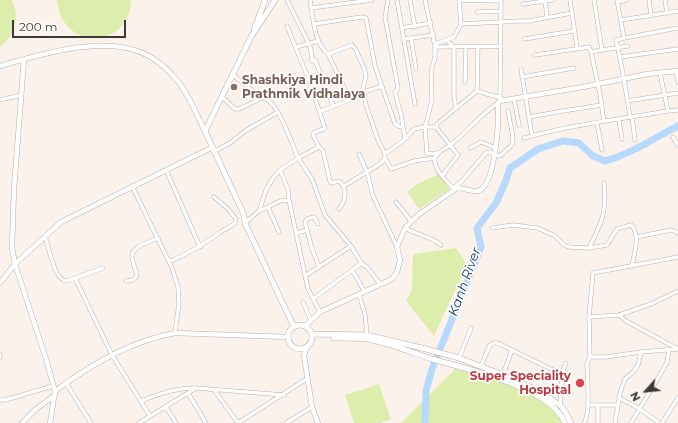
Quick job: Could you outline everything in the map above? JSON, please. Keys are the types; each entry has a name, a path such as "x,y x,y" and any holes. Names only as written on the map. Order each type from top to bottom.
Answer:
{"main road":[{"path":"265,0 251,37 204,131 244,215 245,223 294,327"},
{"path":"251,37 276,0"},
{"path":"300,325 309,329 312,335 312,342 306,348 301,350 293,347 289,343 289,332 294,327 300,325"},
{"path":"312,335 367,335 459,358 541,392 560,406 566,413 571,423"},
{"path":"312,335 367,340 501,380 524,388 548,402 562,415 565,423"}],"street":[{"path":"287,0 309,44 312,61 315,60 333,106"},
{"path":"310,0 318,41 322,49 328,54 350,100 321,112"},
{"path":"311,8 372,0"},
{"path":"382,0 388,0 385,17 398,88 395,93 405,139"},
{"path":"397,0 415,104"},
{"path":"410,0 415,27"},
{"path":"425,0 435,45 435,58 432,71 432,100 425,127 427,154 437,153 450,145 481,116 500,101 598,84 623,78 677,71 678,82"},
{"path":"435,45 454,37 461,24 459,0 501,0 500,101 496,148 490,173 484,187 478,191 463,188 453,189"},
{"path":"523,4 553,0"},
{"path":"570,0 577,48"},
{"path":"594,0 602,50"},
{"path":"624,38 617,1 627,0"},
{"path":"649,0 651,15"},
{"path":"665,0 667,13"},
{"path":"545,1 547,17"},
{"path":"477,12 501,11"},
{"path":"621,20 678,11"},
{"path":"461,24 524,22 572,13"},
{"path":"314,24 362,17 366,18 376,66 382,86 395,124 403,127"},
{"path":"401,28 415,27 431,23"},
{"path":"287,26 321,112 325,129 315,132 313,134 314,138 323,151 331,183 338,181 344,186 346,194 344,203 339,209"},
{"path":"636,140 616,40 678,28"},
{"path":"524,39 574,31"},
{"path":"403,39 434,35"},
{"path":"411,38 416,69"},
{"path":"446,40 454,47 454,96 456,109"},
{"path":"296,47 318,41"},
{"path":"328,54 352,45 353,46 364,68 366,77 364,92 366,105 373,126 391,168 414,161 435,158"},
{"path":"435,45 454,47 501,46"},
{"path":"0,66 69,48 86,46 114,46 133,50 149,56 175,78 183,89 204,131"},
{"path":"465,82 466,46"},
{"path":"436,127 437,124 477,91 478,46"},
{"path":"591,52 628,46"},
{"path":"535,55 589,47 598,84 604,122"},
{"path":"620,57 678,49"},
{"path":"24,59 11,239 15,264 46,359 54,391 50,423"},
{"path":"522,77 574,68"},
{"path":"522,69 532,136"},
{"path":"660,73 663,95 668,111"},
{"path":"233,75 262,98 266,98 272,102 278,112 298,158 312,179 325,215 350,246 362,264 367,267 380,284"},
{"path":"364,92 382,86"},
{"path":"477,91 500,101"},
{"path":"627,101 678,93"},
{"path":"0,100 21,95"},
{"path":"222,97 235,109 239,109 262,98"},
{"path":"514,99 519,125"},
{"path":"529,117 602,106"},
{"path":"524,138 553,130 678,110"},
{"path":"397,247 405,228 411,221 461,182 484,155 489,151 494,156 502,156 512,145 513,137 508,111"},
{"path":"0,283 15,264 61,222 166,170 230,143 245,131 278,112"},
{"path":"618,120 622,139"},
{"path":"597,123 602,150"},
{"path":"344,186 382,162 385,156 414,129 436,127"},
{"path":"436,127 458,156 442,176"},
{"path":"673,137 678,145"},
{"path":"470,148 481,142 496,148"},
{"path":"259,211 269,184 280,170 298,158 316,149 318,145"},
{"path":"437,153 435,158 437,168 453,189"},
{"path":"305,326 320,312 392,279 397,272 400,260 397,247 372,196 367,172 359,154"},
{"path":"166,170 200,247"},
{"path":"280,170 288,188 289,200 308,289 320,312"},
{"path":"589,248 602,223 606,200 604,183"},
{"path":"132,186 169,262 178,287 179,303 175,333"},
{"path":"169,262 200,247 213,239 220,232 233,225 236,221 228,209 214,197"},
{"path":"245,223 259,211 280,201 289,200"},
{"path":"396,202 411,221"},
{"path":"268,207 279,232"},
{"path":"318,224 314,217 307,219 305,222 319,267"},
{"path":"492,228 513,225 538,228 555,236 564,245 569,247 589,248 607,245 617,229 631,225 633,226 636,237 632,266"},
{"path":"405,228 412,232 422,234 441,245"},
{"path":"296,233 307,230"},
{"path":"636,237 672,230 678,232"},
{"path":"45,236 57,275 64,281 103,268"},
{"path":"126,281 133,280 137,276 132,257 134,251 142,245 158,238"},
{"path":"305,276 350,246"},
{"path":"584,423 587,419 588,405 587,363 590,357 589,317 593,274 678,256"},
{"path":"313,299 362,264"},
{"path":"352,270 365,292"},
{"path":"75,278 112,355 150,416"},
{"path":"589,317 619,315 652,304 678,291"},
{"path":"359,295 365,314 367,335"},
{"path":"303,302 311,320"},
{"path":"619,315 626,321 678,349"},
{"path":"459,358 471,328"},
{"path":"22,423 54,391 112,355 142,342 175,333 288,337"},
{"path":"481,366 490,345 496,342 557,372"},
{"path":"306,348 304,356 312,407 318,423"},
{"path":"590,357 606,357 678,349"},
{"path":"503,375 512,350"},
{"path":"631,423 667,362 669,351"},
{"path":"616,423 619,398 625,380 638,365 641,352"},
{"path":"560,406 562,375 564,365 566,363"},
{"path":"214,390 238,423 284,395 308,378"},
{"path":"66,383 92,423"},
{"path":"141,401 162,392 182,388 284,395"},
{"path":"139,423 196,388"},
{"path":"0,400 54,391"},
{"path":"188,393 206,423"},
{"path":"619,398 640,409 661,423 678,398"},
{"path":"588,405 618,405"},
{"path":"598,405 598,423"},
{"path":"166,407 176,423"},
{"path":"286,423 312,407"}],"green space":[{"path":"0,0 12,0 16,13 16,19 15,25 9,37 0,47"},
{"path":"57,0 131,0 128,16 120,28 108,36 96,38 82,36 71,29 62,17"},
{"path":"438,174 450,189 419,209 407,192 416,185"},
{"path":"456,248 467,265 434,336 406,301 412,289 413,254"},
{"path":"458,366 501,379 548,402 565,423 401,423"},
{"path":"379,384 391,419 380,423 354,423 345,395"}],"waterway":[{"name":"Kanh River","path":"425,423 426,391 432,369 481,247 477,228 496,203 510,168 538,149 563,141 579,143 593,156 605,161 633,150 678,126"}],"place":[{"name":"Shashkiya Hindi Prathmik Vidhalaya","path":"234,87"},
{"name":"Super Speciality Hospital","path":"580,383"}]}
